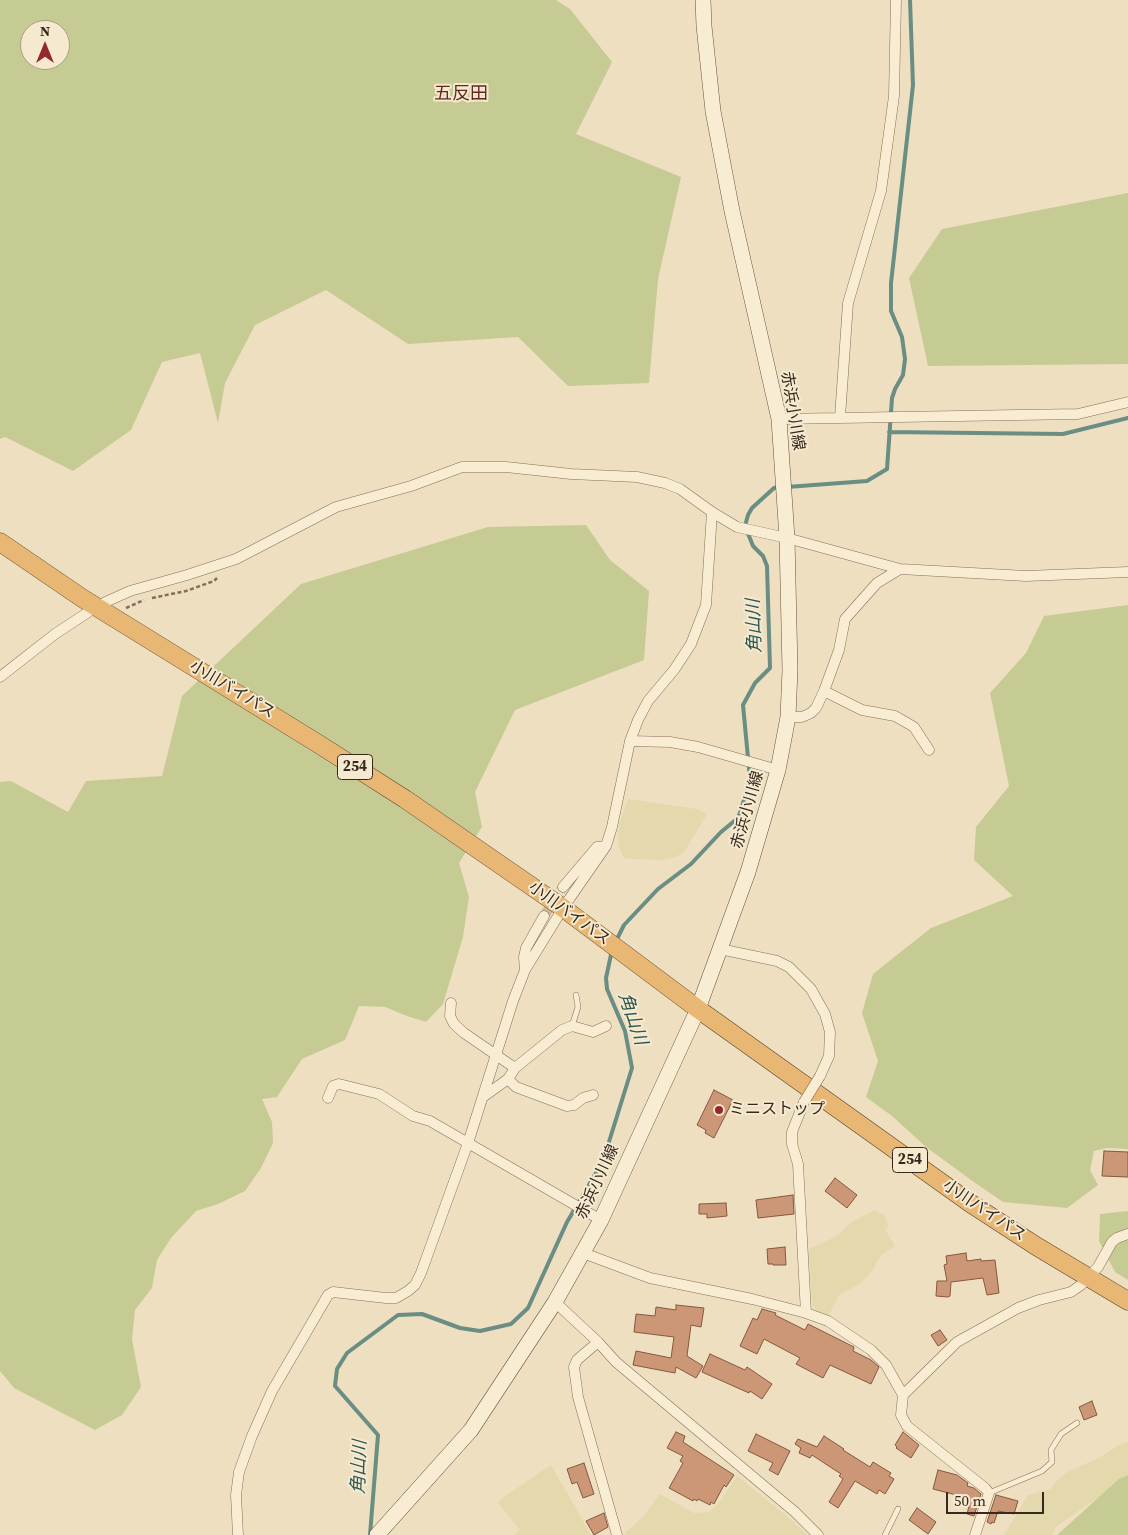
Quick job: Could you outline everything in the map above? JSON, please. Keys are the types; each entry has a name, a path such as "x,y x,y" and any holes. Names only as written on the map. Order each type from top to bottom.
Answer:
{"highway":[{"name":"小川バイパス","path":"0,542 97,607 405,799 563,908 698,1009 970,1203 1088,1278 1128,1301"}],"main road":[{"name":"赤浜小川線","path":"378,1535 470,1430 555,1302 583,1253 594,1216 698,1009 748,872 778,770 788,717 790,670 787,538 779,419 732,211 713,111 703,0"}],"street":[{"path":"840,417 848,303 881,191 894,96 896,0"},
{"path":"779,419 1078,414 1128,402"},
{"path":"0,678 55,634 99,605 130,592 187,576 236,559 336,507 411,486 462,467 506,468 571,474 637,477 665,483 680,489 737,527 787,538 900,569 1026,576 1128,572"},
{"path":"238,1535 236,1495 239,1472 252,1436 272,1391 328,1295 333,1292 396,1298 415,1285 429,1252 468,1143 513,1001 525,970 563,908 606,846 630,741 648,701 674,670 691,644 706,604 712,512"},
{"path":"788,717 802,717 812,713 824,692 839,650 846,619 878,583 900,569"},
{"path":"824,692 862,710 895,716 914,727 929,750"},
{"path":"630,741 670,742 698,746 778,770"},
{"path":"563,887 597,847 606,846"},
{"path":"525,970 524,957 526,948 544,916"},
{"path":"720,949 777,961 789,967 811,988 824,1014 830,1032 829,1056 820,1076 804,1102 792,1132 792,1144 798,1164 806,1313"},
{"path":"451,1003 450,1016 454,1024 515,1068"},
{"path":"483,1097 508,1079 515,1068 562,1030 572,1026 593,1032 606,1026"},
{"path":"508,1079 516,1087 567,1106 574,1105 583,1098 593,1095"},
{"path":"328,1098 333,1086 339,1084 380,1094 413,1116 430,1121 594,1216"},
{"path":"903,1395 956,1342 1018,1308 1039,1300 1072,1292 1098,1267 1112,1242 1128,1234"},
{"path":"583,1253 650,1278 752,1299 806,1313 828,1321 871,1350 886,1365 903,1395 901,1415 907,1426 940,1451 989,1493 975,1535"},
{"path":"555,1302 598,1342 616,1362 795,1512 818,1535"},
{"path":"598,1342 577,1360 574,1367 578,1398 617,1535"}],"lane":[{"path":"572,1026 578,1007 576,996"},
{"path":"989,1493 1042,1471 1052,1462 1050,1450 1061,1434 1077,1423"},
{"path":"885,1535 898,1509"}],"path":[{"path":"118,612 145,600 186,591 214,581 220,575"}],"shaded area":[{"path":"628,799 697,809 707,814 685,851 676,857 661,860 624,858 619,847 618,835 620,822"},
{"path":"875,1210 884,1215 889,1226 885,1229 895,1246 881,1255 872,1271 860,1284 839,1295 828,1317 816,1311 812,1304 809,1249 837,1236 852,1222"},
{"path":"1128,1442 1128,1482 1119,1485 1078,1511 1056,1527 1052,1535 1004,1535 1028,1495 1051,1489 1056,1481 1066,1473"},
{"path":"551,1465 591,1535 514,1535 520,1530 498,1503 501,1499"},
{"path":"737,1476 793,1521 807,1535 626,1535 625,1533 643,1517 660,1494 694,1513 709,1512 721,1500"}],"green space":[{"path":"0,0 556,0 570,9 612,62 576,134 681,177 658,279 649,383 568,386 518,337 408,344 326,290 255,325 225,383 218,423 200,353 162,362 131,430 73,471 5,437 0,439"},
{"path":"1128,193 1128,364 928,366 909,278 942,229"},
{"path":"586,525 610,560 649,591 644,660 515,710 475,792 482,827 459,863 469,897 463,937 443,1004 426,1022 385,1007 359,1006 345,1040 302,1059 277,1097 262,1099 272,1122 273,1143 261,1168 245,1191 218,1204 196,1211 171,1238 157,1260 152,1288 135,1310 132,1339 141,1387 122,1415 95,1430 14,1388 0,1371 0,782 11,781 68,812 86,781 162,776 182,696 301,584 488,527"},
{"path":"1128,605 1128,1149 1107,1148 1094,1151 1090,1170 1098,1185 1067,1208 1003,1202 926,1147 892,1116 866,1097 878,1061 862,1013 873,974 931,928 1013,896 974,860 976,827 1009,786 990,693 1026,653 1044,616"},
{"path":"1128,1211 1128,1280 1115,1272 1099,1241 1100,1214"},
{"path":"1128,1475 1128,1535 1057,1535 1119,1479"}],"building":[{"path":"714,1090 733,1100 714,1138 697,1125"},
{"path":"1104,1151 1128,1152 1128,1177 1102,1176"},
{"path":"835,1178 857,1195 847,1208 825,1191"},
{"path":"793,1195 794,1214 758,1218 756,1200"},
{"path":"726,1203 727,1216 707,1218 707,1214 699,1214 699,1204"},
{"path":"785,1247 786,1265 768,1264 767,1249"},
{"path":"966,1253 967,1261 995,1260 999,1293 987,1295 983,1278 951,1282 950,1296 936,1296 937,1281 947,1281 944,1265 947,1264 946,1256"},
{"path":"676,1305 704,1308 701,1327 691,1325 687,1356 703,1366 696,1378 676,1367 675,1373 633,1365 636,1351 671,1358 674,1337 634,1332 636,1314 655,1316 656,1307 676,1310"},
{"path":"762,1309 776,1313 775,1315 805,1330 808,1324 854,1347 853,1351 871,1360 879,1367 871,1384 830,1365 823,1378 796,1364 800,1358 764,1339 757,1354 740,1346 753,1318 757,1320"},
{"path":"940,1330 947,1340 938,1346 931,1335"},
{"path":"710,1354 745,1370 747,1367 772,1384 762,1399 750,1391 749,1393 702,1372"},
{"path":"1092,1401 1097,1415 1084,1420 1079,1407"},
{"path":"676,1432 685,1436 683,1442 734,1475 726,1487 724,1485 714,1504 711,1502 710,1505 698,1499 693,1501 669,1488 683,1463 680,1461 683,1456 667,1448"},
{"path":"903,1432 919,1445 911,1458 896,1448 895,1445"},
{"path":"756,1434 790,1451 778,1475 769,1470 773,1463 748,1451"},
{"path":"824,1436 870,1467 873,1462 891,1473 889,1476 894,1479 885,1494 879,1490 877,1494 855,1481 838,1508 829,1502 843,1479 839,1476 841,1474 812,1455 810,1458 799,1453 801,1448 795,1444 798,1439 817,1447"},
{"path":"584,1463 594,1494 583,1498 577,1482 572,1484 567,1469"},
{"path":"938,1470 957,1475 968,1483 967,1486 974,1488 981,1494 974,1516 967,1514 969,1506 966,1505 968,1498 933,1489"},
{"path":"996,1495 1018,1501 1014,1514 998,1511 994,1523 992,1522 991,1524 987,1522"},
{"path":"917,1508 936,1522 928,1534 909,1520"},
{"path":"604,1513 608,1527 594,1535 586,1521"}],"waterway":[{"path":"787,487 867,481 887,469 892,398 903,375 905,359 902,337 891,311 891,283 913,85 910,0"},
{"path":"889,432 1063,434 1128,418"},
{"name":"角山川","path":"616,941 624,925 658,889 691,864 721,832 738,818 741,810 750,779 743,705 755,683 770,668 767,566 763,556 753,546 745,526 752,508 774,488 780,487"},
{"name":"角山川","path":"370,1535 378,1435 335,1386 337,1369 347,1353 398,1315 422,1314 460,1328 480,1331 511,1324 528,1308 567,1222 603,1161 632,1068 625,1031 607,989 606,978 612,950"}],"tunnel":[{"path":"544,916 563,887"}],"place":[{"name":"ミニストップ","path":"719,1110"}],"district":[{"name":"五反田","path":"461,94"}]}
